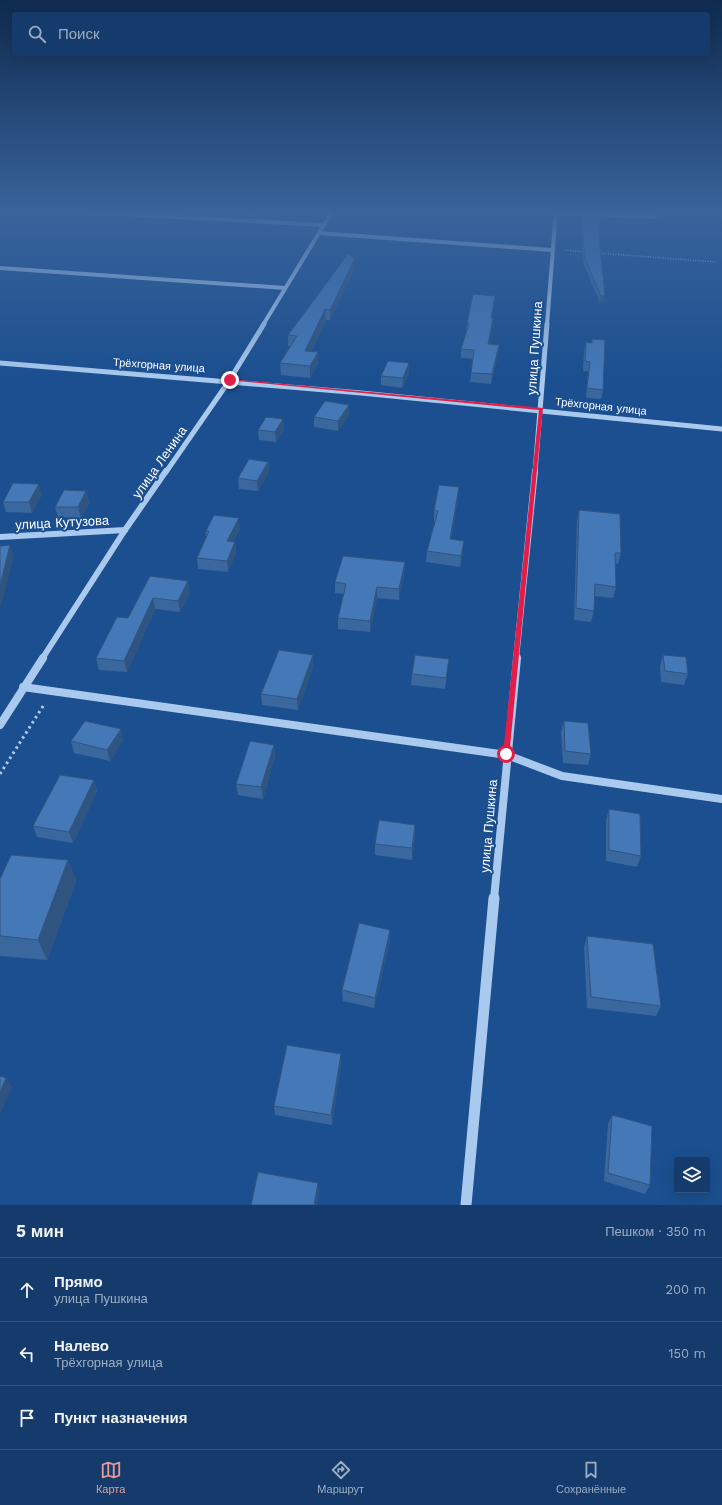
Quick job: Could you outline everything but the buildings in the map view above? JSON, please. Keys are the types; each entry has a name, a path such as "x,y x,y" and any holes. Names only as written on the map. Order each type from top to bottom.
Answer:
{"street":[{"name":"улица Ленина","path":"0,724 125,530 230,380 298,266"},
{"name":"улица Пушкина","path":"466,1205 506,754 541,409 551,266"},
{"path":"0,268 285,288"},
{"name":"Трёхгорная улица","path":"0,363 230,380 541,409 722,429"},
{"name":"улица Кутузова","path":"0,537 125,530"},
{"path":"23,687 506,754 562,776 722,799"}],"path":[{"path":"0,774 52,691"}],"route":[{"path":"230,380 541,409 506,754"}]}
